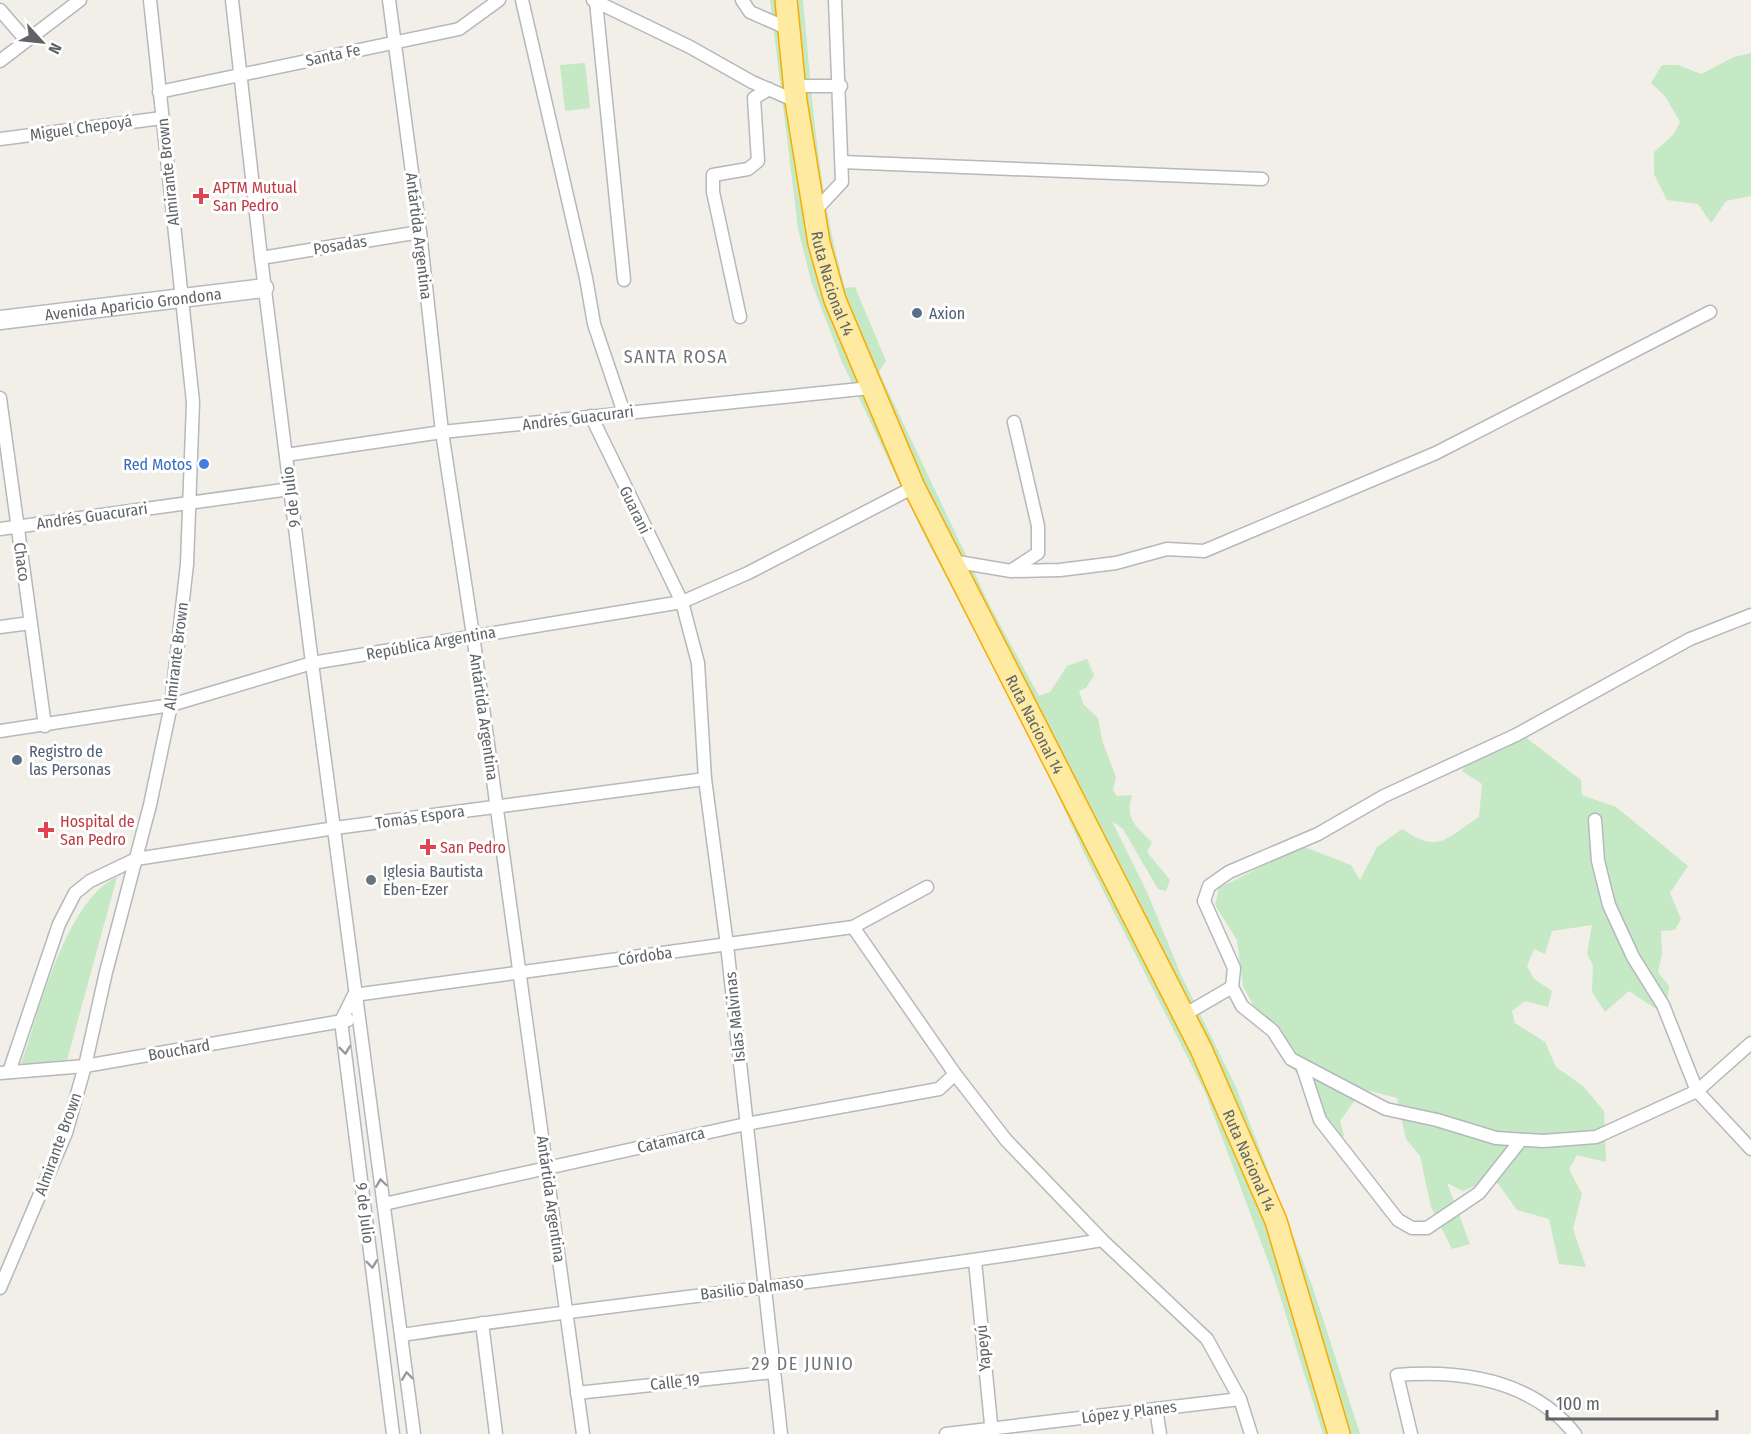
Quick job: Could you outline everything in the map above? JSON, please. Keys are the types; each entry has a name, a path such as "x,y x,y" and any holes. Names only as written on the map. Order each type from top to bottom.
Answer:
{"highway":[{"name":"Ruta Nacional 14","path":"786,0 795,94 814,212 834,300 914,487 1184,1016 1276,1221 1339,1434"}],"main road":[{"name":"Avenida Aparicio Grondona","path":"0,320 264,288"}],"street":[{"path":"0,61 80,0"},
{"name":"Almirante Brown","path":"0,1288 66,1133 85,1066 106,972 136,859 171,705 187,564 193,402 150,0"},
{"name":"9 de Julio","path":"232,0 264,288 335,828 354,994 414,1434"},
{"name":"Antártida Argentina","path":"389,0 420,232 442,432 473,635 583,1434"},
{"name":"Santa Fe","path":"159,92 459,29 499,0"},
{"path":"522,0 586,278 594,324 624,413"},
{"path":"742,0 750,12 789,29"},
{"path":"814,212 842,182 841,86 835,0"},
{"path":"594,1 690,47 769,89 795,94 841,86"},
{"path":"594,1 624,280"},
{"path":"0,10 26,40"},
{"path":"741,317 713,192 713,175 748,169 758,161 754,99 769,89"},
{"name":"Miguel Chepoyá","path":"0,139 162,117"},
{"path":"842,162 1262,179"},
{"name":"Posadas","path":"261,258 420,232"},
{"path":"952,561 1011,571 1060,570 1116,563 1167,549 1204,551 1436,453 1710,312"},
{"name":"Andrés Guacurari","path":"286,455 442,432 870,387"},
{"name":"Chaco","path":"0,398 45,726"},
{"name":"Guarani","path":"591,416 682,602"},
{"path":"1011,571 1038,553 1038,526 1014,423"},
{"name":"República Argentina","path":"0,731 45,726 171,705 312,663 682,602 748,573 914,487"},
{"name":"Andrés Guacurari","path":"0,529 290,489"},
{"name":"Islas Malvinas","path":"682,602 698,663 705,779 727,945 781,1434"},
{"path":"1751,615 1690,639 1516,735 1384,796 1318,834 1229,872 1209,886 1204,901 1234,968 1232,987 1242,1006 1273,1031 1291,1059 1386,1109 1437,1120 1496,1138 1543,1141 1596,1137 1697,1091 1751,1043"},
{"path":"0,627 30,623"},
{"name":"Tomás Espora","path":"4,1072 59,924 75,893 90,881 136,859 335,828 705,779"},
{"path":"1595,820 1598,861 1609,905 1634,957 1663,1005 1697,1091 1751,1149"},
{"name":"Córdoba","path":"354,994 853,927 927,887"},
{"path":"853,927 955,1074 1006,1140 1102,1240 1207,1339 1240,1399 1251,1434"},
{"path":"1184,1016 1232,987"},
{"path":"341,1021 354,994"},
{"name":"Bouchard","path":"4,1072 85,1066 358,1019"},
{"name":"9 de Julio","path":"341,1021 393,1434"},
{"path":"1302,1065 1320,1120 1398,1220 1412,1228 1427,1228 1479,1193 1521,1140"},
{"path":"939,1089 955,1074"},
{"path":"939,1089 957,1089 971,1095"},
{"name":"Catamarca","path":"384,1204 746,1124 939,1089"},
{"name":"Basilio Dalmaso","path":"402,1335 567,1311 975,1261 1102,1240"},
{"name":"Yapeyú","path":"975,1261 992,1432"},
{"path":"482,1323 496,1434"},
{"name":"Calle 19","path":"577,1393 773,1372"},
{"path":"1411,1434 1397,1375 1419,1373 1473,1377 1517,1388 1538,1399 1565,1422 1575,1434"},
{"name":"López y Planes","path":"946,1434 992,1432 1240,1399"},
{"path":"1156,1409 1160,1434"}],"green space":[{"path":"770,0 803,0 822,181 845,288 855,287 886,361 879,372 991,608 1039,696 1050,692 1067,666 1087,659 1094,675 1086,688 1079,691 1084,705 1098,718 1102,740 1116,777 1113,790 1117,796 1132,795 1130,810 1133,822 1152,842 1147,852 1170,880 1166,891 1158,889 1123,829 1112,821 1147,892 1181,975 1236,1087 1313,1288 1360,1434 1323,1434 1274,1277 1205,1092 1086,857 1037,750 924,535 842,362 811,281 798,228"},
{"path":"1751,53 1751,196 1726,201 1711,223 1698,204 1667,200 1654,174 1654,152 1674,134 1680,122 1665,96 1651,83 1662,65 1678,65 1701,74 1734,57"},
{"path":"585,63 590,108 565,111 560,65"},
{"path":"1515,729 1581,780 1582,795 1616,807 1688,866 1670,893 1681,919 1675,930 1661,931 1662,954 1658,972 1669,986 1665,1015 1629,991 1605,1012 1592,992 1593,966 1587,953 1592,925 1552,931 1545,954 1534,949 1527,966 1534,979 1552,991 1548,1007 1525,1001 1512,1011 1515,1023 1545,1042 1556,1067 1583,1086 1604,1111 1606,1162 1577,1155 1569,1169 1582,1194 1573,1229 1586,1267 1559,1264 1549,1219 1517,1210 1494,1178 1463,1191 1447,1183 1470,1244 1452,1249 1431,1207 1420,1156 1406,1139 1397,1098 1363,1089 1340,1121 1344,1136 1334,1142 1314,1092 1279,1054 1243,986 1237,940 1215,905 1219,888 1302,846 1351,865 1360,880 1377,847 1402,829 1425,841 1442,841 1450,837 1479,817 1482,784 1462,771 1475,746"},
{"path":"117,877 67,1060 21,1064 46,988 69,933 83,909 99,890"}],"place":[{"name":"APTM Mutual San Pedro","path":"201,196"},
{"name":"Axion","path":"917,313"},
{"name":"Red Motos","path":"204,464"},
{"name":"Registro de las Personas","path":"17,760"},
{"name":"Hospital de San Pedro","path":"46,830"},
{"name":"San Pedro","path":"428,847"},
{"name":"Iglesia Bautista Eben-Ezer","path":"371,880"}],"district":[{"name":"SANTA ROSA","path":"676,357"},
{"name":"29 DE JUNIO","path":"803,1364"}]}
